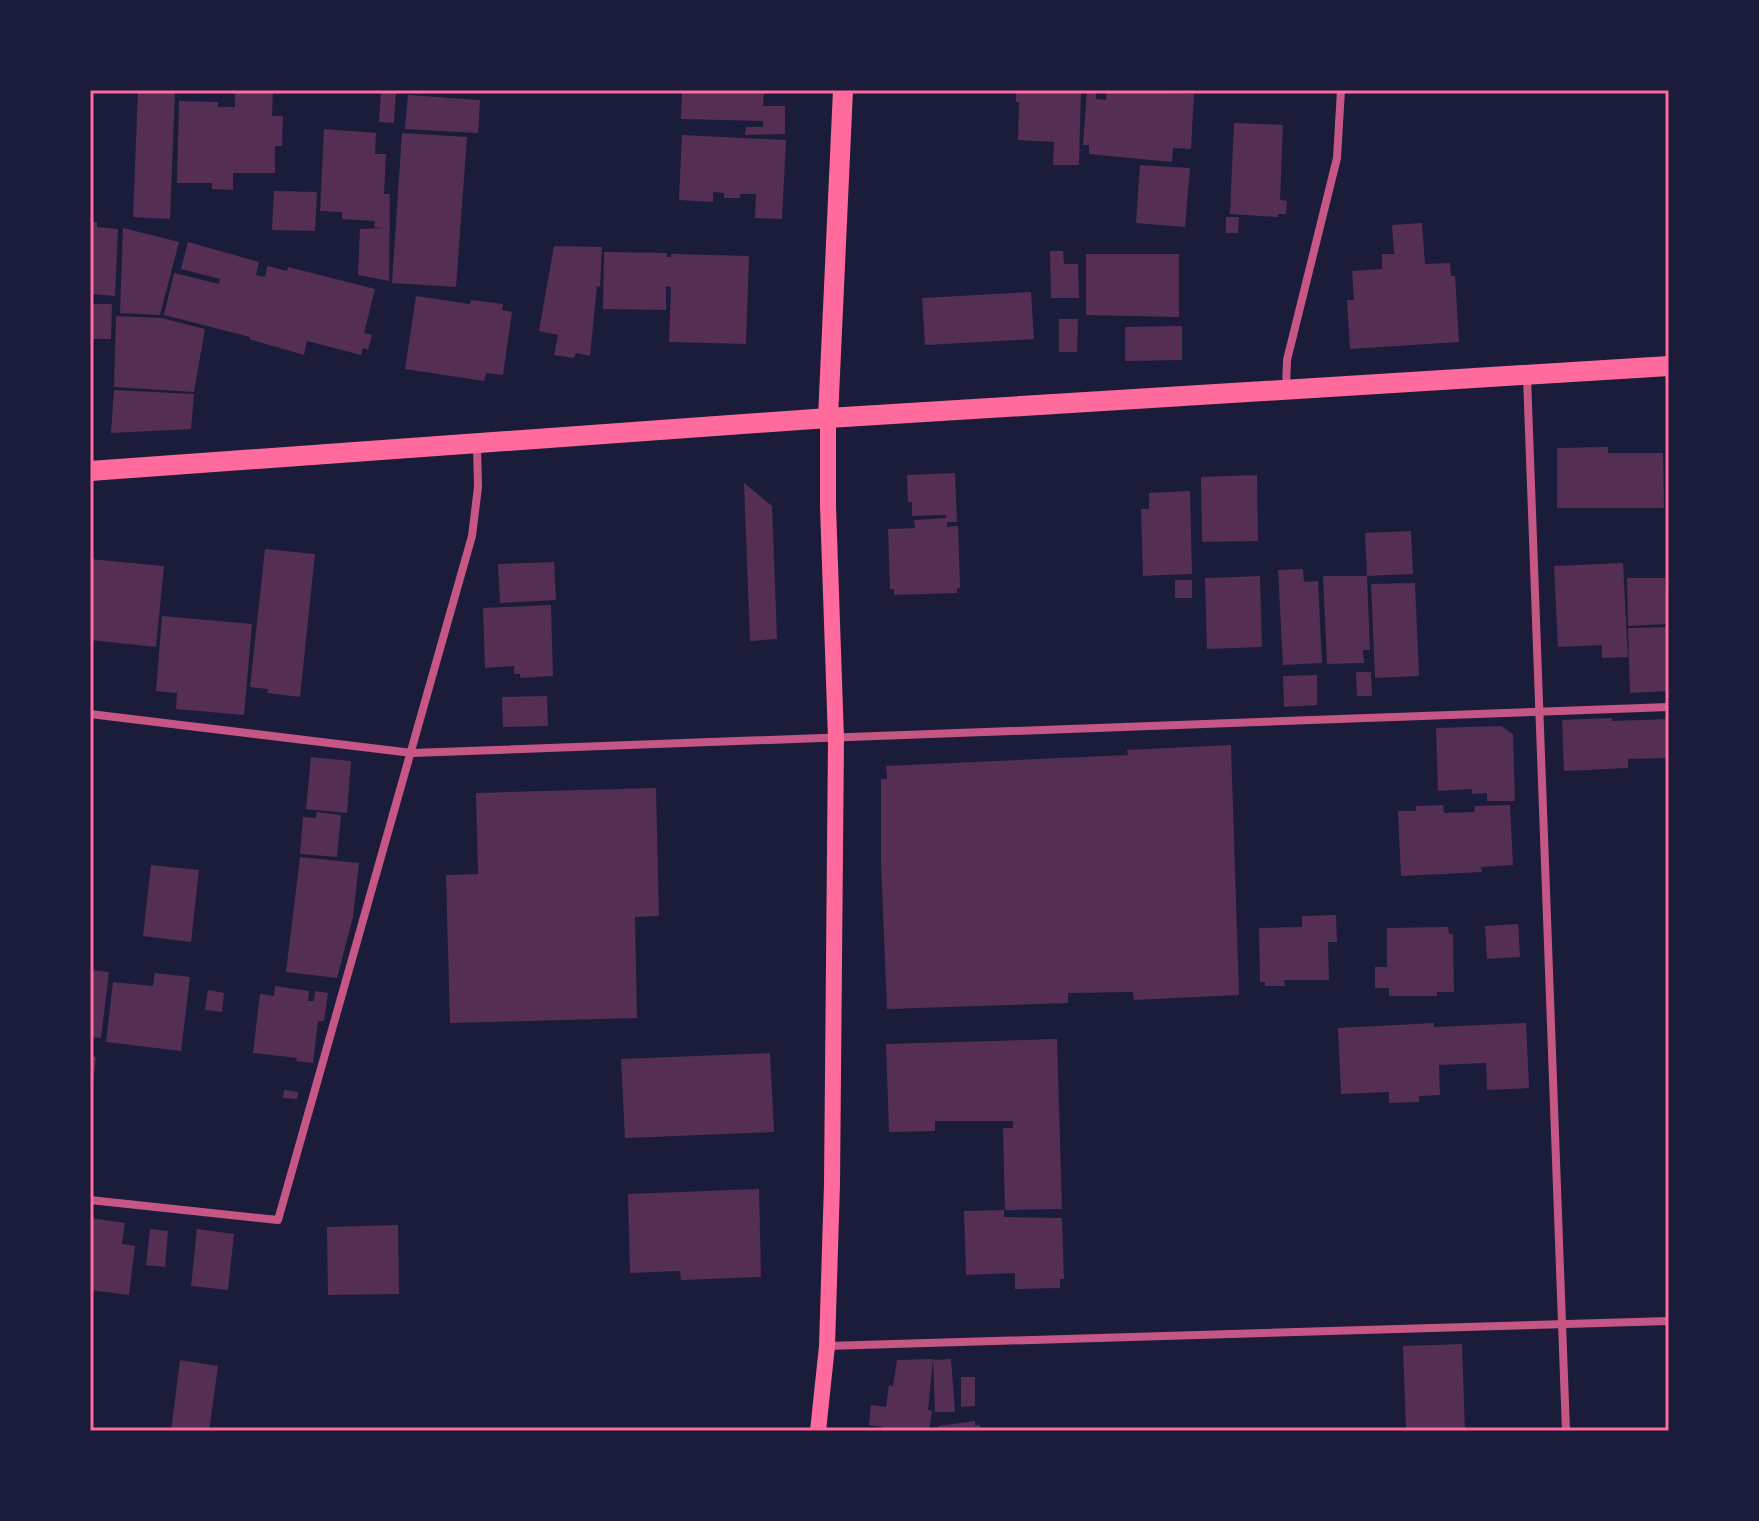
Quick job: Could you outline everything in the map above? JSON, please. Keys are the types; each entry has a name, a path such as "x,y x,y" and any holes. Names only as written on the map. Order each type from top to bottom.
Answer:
{"main road":[{"path":"818,1431 827,1346 832,1184 836,739 828,418 843,90"},
{"path":"90,471 828,418 1669,366"}],"street":[{"path":"1286,389 1287,360 1337,158 1341,90"},
{"path":"1527,375 1566,1431"},
{"path":"90,1200 278,1220 472,536 478,487 477,445"},
{"path":"90,714 412,753 1669,707"},
{"path":"827,1346 1669,1321"}],"building":[{"path":"138,90 175,90 170,219 133,217"},
{"path":"235,90 273,90 272,116 283,116 282,146 275,146 275,173 233,173 233,190 212,189 212,183 177,183 179,101 218,102 218,107 235,107"},
{"path":"381,90 396,90 394,123 379,122"},
{"path":"682,90 764,90 763,106 785,106 785,134 745,135 746,127 763,127 763,121 681,119"},
{"path":"1016,90 1081,90 1079,165 1053,165 1054,142 1018,140 1019,102 1016,102"},
{"path":"1107,90 1194,94 1191,149 1173,148 1172,162 1089,154 1089,145 1083,145 1087,91 1096,91 1096,99 1106,100"},
{"path":"408,95 480,100 478,133 405,129"},
{"path":"1234,123 1283,125 1280,200 1287,201 1286,214 1278,214 1278,217 1230,214"},
{"path":"324,129 376,133 375,154 386,154 384,194 390,194 389,281 358,275 360,229 384,228 374,227 375,221 342,219 342,212 320,211"},
{"path":"402,133 467,137 456,287 392,283"},
{"path":"682,135 786,140 782,219 755,218 756,194 724,198 724,193 713,192 713,202 679,200"},
{"path":"1140,165 1190,168 1185,227 1136,223"},
{"path":"274,191 317,192 315,231 272,230"},
{"path":"1226,217 1239,217 1238,233 1226,233"},
{"path":"90,222 97,222 97,227 118,229 115,296 90,294"},
{"path":"1422,223 1425,264 1450,263 1451,276 1455,276 1459,342 1350,349 1347,300 1354,300 1352,271 1382,269 1382,254 1394,254 1392,225"},
{"path":"123,228 179,242 160,315 120,313"},
{"path":"188,242 259,262 256,275 265,277 267,266 287,271 288,267 375,289 364,333 372,335 368,350 363,348 361,355 307,341 304,355 250,337 164,315 174,273 219,284 220,279 181,269"},
{"path":"554,246 602,247 590,356 576,353 574,358 554,355 558,335 539,331"},
{"path":"1050,251 1063,251 1064,264 1078,264 1079,298 1051,298"},
{"path":"604,252 667,253 667,257 671,254 749,256 746,344 669,342 671,287 666,286 666,310 603,309"},
{"path":"1086,254 1179,254 1179,317 1086,315"},
{"path":"1031,292 1034,339 925,345 922,298"},
{"path":"416,296 470,304 471,300 503,304 502,310 512,312 503,375 486,373 484,381 405,369"},
{"path":"90,304 112,304 111,339 90,339"},
{"path":"116,316 162,318 205,329 194,392 114,387"},
{"path":"1059,319 1078,319 1077,352 1059,352"},
{"path":"1182,326 1182,360 1125,361 1125,327"},
{"path":"114,390 194,394 191,429 111,433"},
{"path":"1608,447 1608,453 1663,453 1664,508 1557,508 1557,448"},
{"path":"955,473 957,522 947,522 947,527 958,526 960,588 957,588 957,593 894,595 894,589 890,589 888,529 915,528 914,520 946,518 946,515 912,516 907,475"},
{"path":"1257,475 1258,541 1202,542 1201,477"},
{"path":"744,483 772,506 777,639 750,641"},
{"path":"1190,491 1192,574 1143,576 1141,509 1149,509 1149,493"},
{"path":"1411,531 1413,574 1367,576 1365,533"},
{"path":"265,549 315,554 300,697 267,693 268,689 250,687"},
{"path":"90,559 164,566 156,647 90,640"},
{"path":"554,562 556,600 500,603 498,564"},
{"path":"1623,563 1628,657 1602,658 1602,645 1558,647 1554,566"},
{"path":"1303,569 1304,582 1318,581 1322,663 1283,665 1278,570"},
{"path":"1260,576 1262,647 1207,649 1205,578"},
{"path":"1323,576 1367,576 1370,650 1363,650 1364,663 1327,664"},
{"path":"1627,578 1665,578 1667,624 1628,626"},
{"path":"1175,580 1192,580 1192,598 1175,598"},
{"path":"1415,583 1419,676 1375,678 1371,584"},
{"path":"551,605 553,676 520,678 520,674 514,674 514,666 485,668 483,608"},
{"path":"162,616 252,624 244,715 176,709 177,693 156,691"},
{"path":"1668,627 1669,691 1630,693 1628,628"},
{"path":"1356,672 1371,672 1372,696 1357,696"},
{"path":"1317,675 1317,705 1284,707 1283,676"},
{"path":"547,696 548,726 503,727 502,697"},
{"path":"1612,718 1612,721 1669,719 1669,758 1628,759 1628,768 1564,771 1562,720"},
{"path":"1501,726 1513,734 1515,801 1487,801 1487,793 1472,794 1472,789 1438,791 1436,728"},
{"path":"1231,745 1239,995 1134,1000 1133,992 1068,993 1068,1003 887,1009 881,863 881,779 887,779 886,766 1128,755 1127,750"},
{"path":"311,757 351,761 347,813 306,809"},
{"path":"656,788 659,916 635,917 637,1018 450,1023 446,875 478,874 476,793"},
{"path":"1443,805 1444,813 1475,812 1474,806 1510,805 1513,865 1481,867 1482,872 1401,876 1398,811 1416,811 1416,806"},
{"path":"317,812 341,815 337,857 300,854 303,817 316,818"},
{"path":"300,857 359,863 353,917 337,978 286,972"},
{"path":"151,865 199,870 191,942 143,936"},
{"path":"1336,915 1337,942 1328,942 1329,980 1284,980 1285,986 1265,986 1265,982 1260,982 1259,928 1302,927 1302,916"},
{"path":"1518,924 1520,957 1487,959 1485,926"},
{"path":"1448,927 1449,934 1453,934 1454,992 1437,992 1437,996 1389,996 1389,988 1375,988 1375,967 1387,967 1387,928"},
{"path":"90,970 109,972 101,1038 90,1037"},
{"path":"155,973 190,977 181,1051 106,1042 113,982 153,986"},
{"path":"275,986 309,991 308,1001 314,1001 315,991 328,993 324,1021 318,1021 313,1063 253,1053 260,994 274,996"},
{"path":"208,990 224,993 222,1012 205,1010"},
{"path":"1434,1023 1434,1027 1526,1023 1529,1088 1487,1090 1486,1063 1439,1065 1440,1095 1419,1096 1419,1102 1389,1103 1389,1092 1341,1094 1338,1028"},
{"path":"1057,1039 1062,1209 1005,1210 1003,1128 1013,1128 1013,1121 935,1121 935,1131 889,1132 886,1044"},
{"path":"770,1053 774,1132 625,1138 621,1059"},
{"path":"90,1056 96,1057 92,1094 90,1094"},
{"path":"284,1090 298,1092 297,1099 283,1098"},
{"path":"759,1189 761,1277 681,1280 680,1271 630,1273 628,1194"},
{"path":"1004,1210 1004,1217 1062,1218 1064,1279 1060,1279 1060,1288 1015,1289 1015,1273 966,1275 964,1211"},
{"path":"90,1218 125,1223 122,1244 135,1246 129,1295 90,1290"},
{"path":"398,1225 399,1294 328,1295 327,1227"},
{"path":"150,1229 168,1231 165,1267 146,1265"},
{"path":"197,1229 234,1234 228,1290 191,1286"},
{"path":"1462,1344 1465,1431 1406,1431 1403,1346"},
{"path":"933,1359 929,1431 882,1431 883,1427 869,1425 871,1405 886,1407 897,1360"},
{"path":"951,1359 955,1412 935,1412 933,1360"},
{"path":"180,1360 218,1366 209,1431 171,1431"},
{"path":"961,1377 975,1377 975,1406 961,1407"},
{"path":"975,1421 981,1431 939,1431 938,1426"}]}
